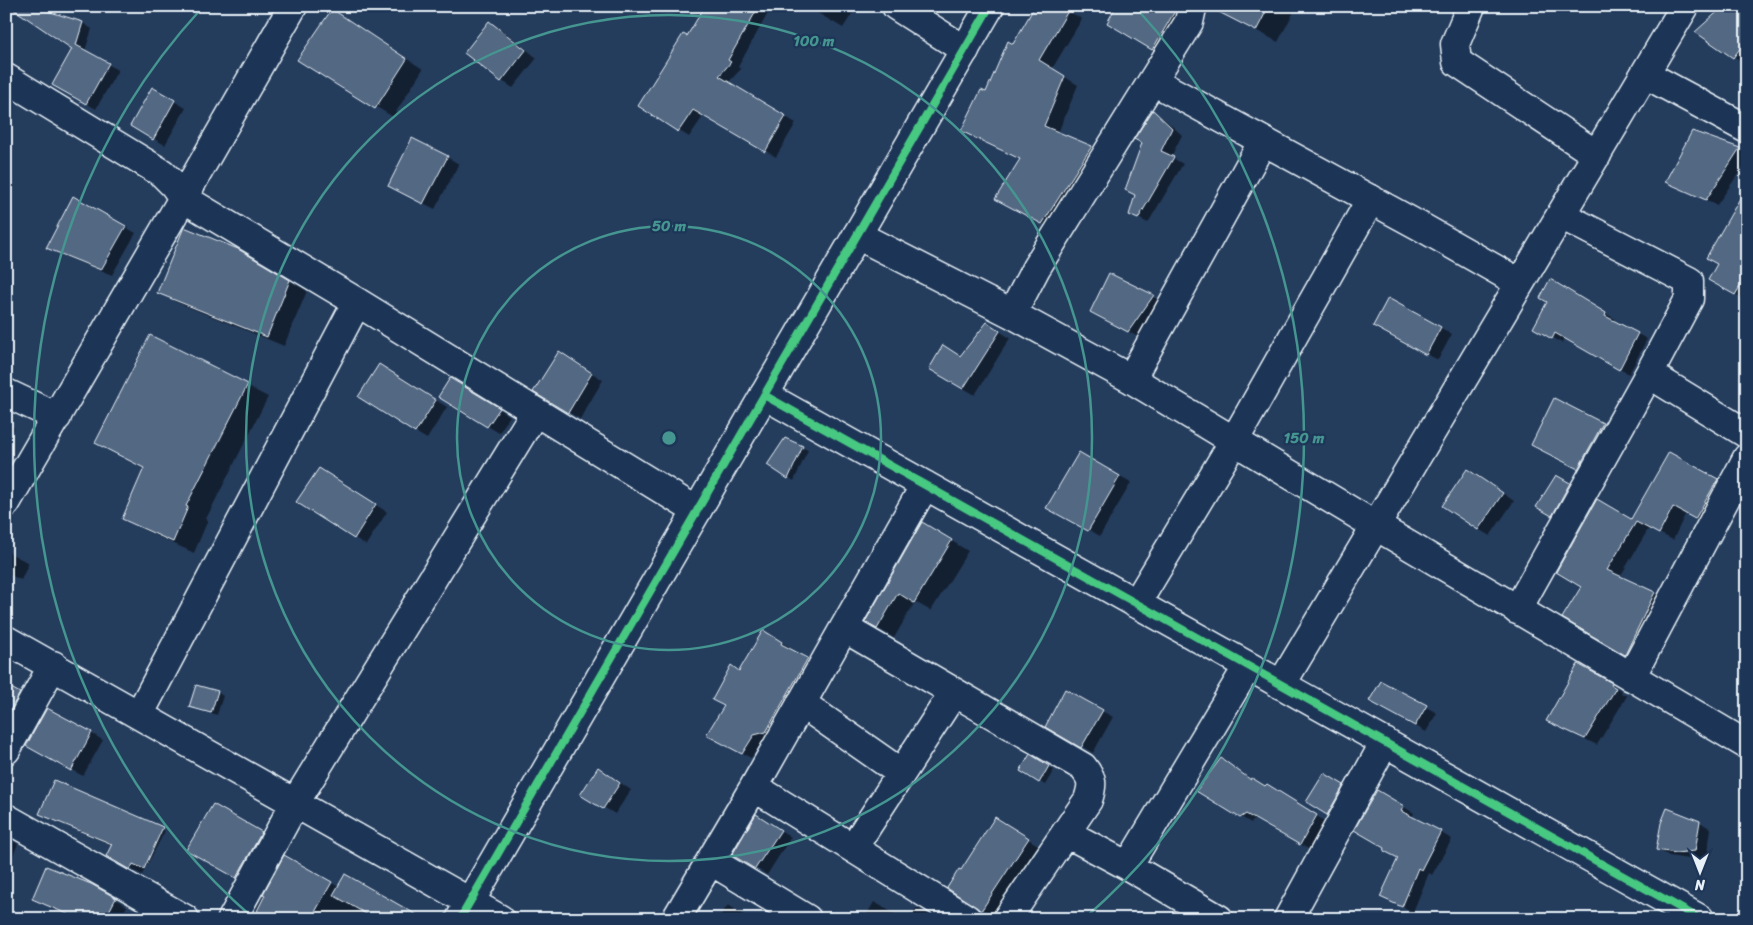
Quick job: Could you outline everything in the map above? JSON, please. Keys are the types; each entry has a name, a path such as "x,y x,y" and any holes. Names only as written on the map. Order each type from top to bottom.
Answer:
{"street":[{"path":"6,503 184,198 293,6"},
{"path":"896,6 965,50"},
{"path":"465,910 990,6"},
{"path":"1012,314 1036,268 1189,22 1192,8 1190,6"},
{"path":"1471,6 1455,44 1457,62 1597,155"},
{"path":"1281,685 1685,6"},
{"path":"1645,74 1747,129"},
{"path":"6,78 162,173 184,198 697,511"},
{"path":"1153,81 1371,199 1520,283"},
{"path":"1131,379 1263,141"},
{"path":"1136,604 1234,441 1371,199"},
{"path":"1517,610 1649,374 1688,300 1688,281 1561,215"},
{"path":"857,235 1012,314 1131,379 1631,677 1744,736"},
{"path":"139,715 357,302"},
{"path":"1649,374 1747,434"},
{"path":"6,393 56,417"},
{"path":"764,395 1700,919"},
{"path":"232,919 295,803 535,412"},
{"path":"1631,677 1747,458"},
{"path":"676,919 754,787 926,485"},
{"path":"844,628 1083,767 1091,777 1092,788 1088,800 1007,919"},
{"path":"6,640 295,803 465,910 500,919"},
{"path":"6,750 52,665"},
{"path":"1128,866 1248,666"},
{"path":"853,848 954,692"},
{"path":"801,704 901,773"},
{"path":"1288,919 1384,742"},
{"path":"754,787 967,919"},
{"path":"6,818 185,919"},
{"path":"1066,833 1128,866 1187,911 1218,919"},
{"path":"711,861 807,919"}],"building":[{"path":"9,6 31,6 83,22 76,45 109,63 86,104 52,85 72,49"},
{"path":"705,6 759,6 728,60 731,62 719,76 786,116 765,152 693,110 678,132 638,106 683,34 687,36"},
{"path":"1035,6 1071,6 1039,60 1065,76 1044,126 1092,146 1042,224 995,199 1020,159 961,131 981,90 986,92 1008,41 1013,44"},
{"path":"1116,6 1175,6 1175,11 1152,50 1107,23"},
{"path":"1207,6 1269,6 1256,31"},
{"path":"1724,6 1747,6 1747,39 1733,58 1695,32"},
{"path":"332,9 407,59 375,109 297,60"},
{"path":"489,21 526,50 501,82 464,53"},
{"path":"152,87 175,100 153,140 130,126"},
{"path":"1153,110 1172,128 1161,151 1174,157 1138,219 1129,215 1135,195 1125,190 1142,143 1134,139"},
{"path":"1692,131 1740,148 1706,200 1665,182"},
{"path":"412,138 448,156 423,204 388,186"},
{"path":"1747,186 1747,275 1735,295 1708,280 1717,264 1706,258"},
{"path":"73,196 126,226 101,270 46,248"},
{"path":"184,227 238,249 290,280 267,337 157,293"},
{"path":"1109,273 1154,295 1128,332 1090,312"},
{"path":"1550,279 1606,313 1605,316 1638,333 1619,370 1555,333 1552,339 1533,328 1547,302 1540,298"},
{"path":"1388,298 1441,327 1426,355 1373,326"},
{"path":"987,322 1000,331 963,389 929,369 943,345 960,356"},
{"path":"150,335 248,384 186,506 188,507 173,542 122,519 144,468 95,443"},
{"path":"559,351 592,373 568,413 533,392"},
{"path":"379,364 436,400 415,433 358,397"},
{"path":"450,378 500,408 487,427 438,397"},
{"path":"1554,398 1603,423 1578,469 1531,445"},
{"path":"785,438 803,446 788,479 767,465"},
{"path":"1079,452 1120,476 1088,531 1046,508"},
{"path":"1669,452 1718,479 1695,519 1673,507 1659,534 1636,522 1607,570 1655,592 1625,655 1562,618 1581,587 1556,572 1597,499 1631,519"},
{"path":"319,468 376,504 354,539 296,502"},
{"path":"1467,469 1503,493 1478,530 1442,506"},
{"path":"1556,475 1570,483 1552,516 1536,507"},
{"path":"922,522 952,540 914,603 898,593 877,629 865,622"},
{"path":"763,630 782,642 781,644 808,658 766,732 754,735 742,754 706,735 724,706 712,700 731,665 739,671"},
{"path":"1578,664 1612,683 1611,685 1616,688 1585,739 1546,721"},
{"path":"1381,681 1427,705 1415,726 1369,701"},
{"path":"6,685 20,693 6,717"},
{"path":"196,685 218,691 211,713 189,707"},
{"path":"1065,689 1103,710 1081,748 1045,727"},
{"path":"47,708 92,732 71,771 26,746"},
{"path":"1030,754 1049,766 1039,783 1020,771"},
{"path":"1221,758 1251,780 1252,778 1265,786 1267,784 1317,815 1300,845 1246,814 1240,818 1196,791"},
{"path":"598,767 620,783 603,809 580,795"},
{"path":"1324,773 1344,785 1327,815 1306,802"},
{"path":"54,780 163,827 144,869 133,864 130,870 106,856 112,844 39,814"},
{"path":"1377,790 1404,806 1401,811 1441,831 1421,870 1418,868 1402,907 1380,897 1398,858 1384,851 1385,848 1354,830"},
{"path":"213,804 262,832 236,878 186,850"},
{"path":"1667,808 1700,821 1695,851 1676,853 1656,850 1661,823"},
{"path":"756,814 781,830 755,869 732,855"},
{"path":"995,817 1029,838 981,911 947,888 959,869 961,870"},
{"path":"284,855 332,882 311,919 271,919 257,911 265,895 263,894"},
{"path":"46,866 91,884 116,898 105,919 79,919 32,899"},
{"path":"345,874 424,919 375,919 333,895"}],"cycle path":[{"path":"460,919 990,6"},
{"path":"764,395 1700,919"}]}
